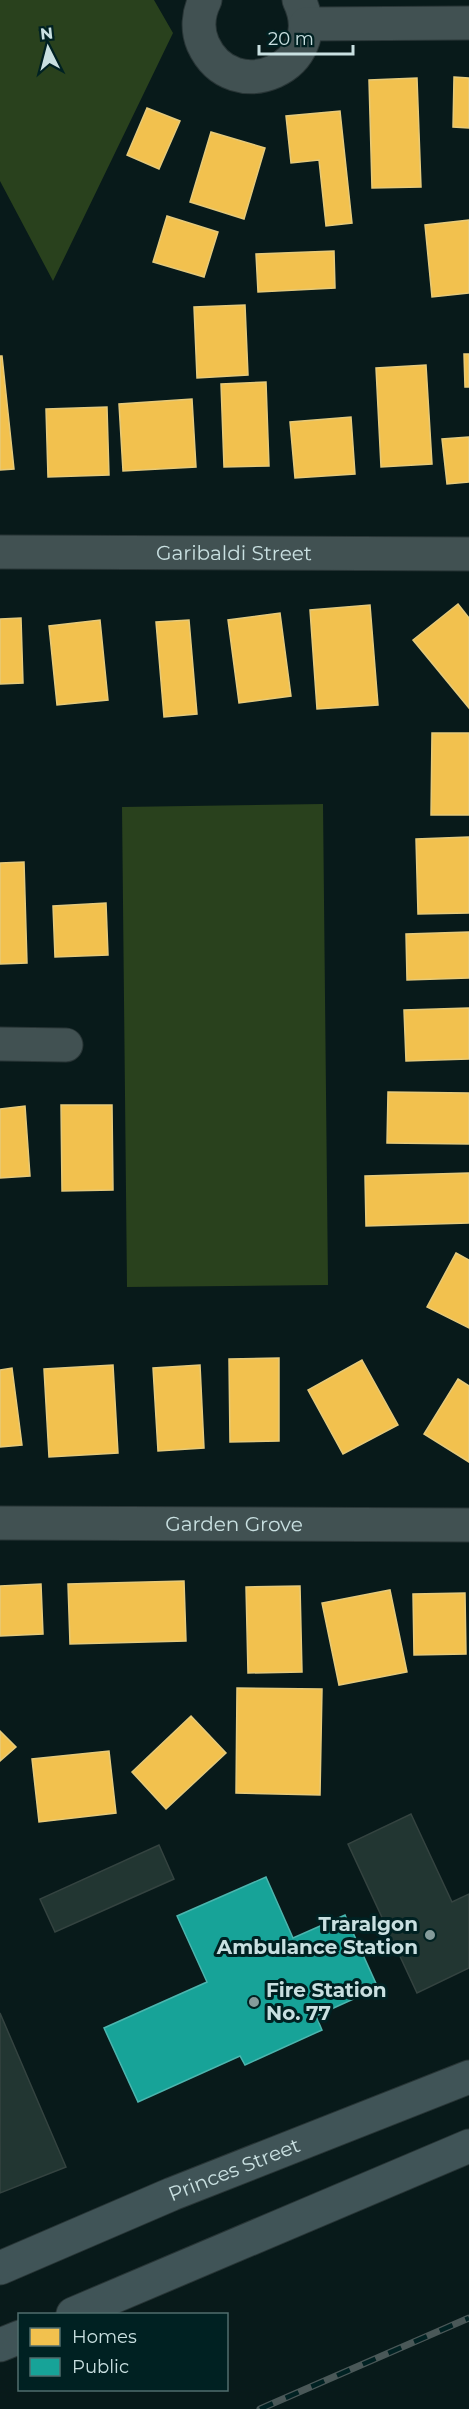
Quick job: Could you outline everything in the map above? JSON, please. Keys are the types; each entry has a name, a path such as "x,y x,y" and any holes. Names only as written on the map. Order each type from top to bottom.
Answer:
{"highway":[{"name":"Princes Street","path":"0,2268 172,2194 469,2077"},
{"path":"75,2313 469,2146"},
{"path":"0,2346 18,2338"}],"street":[{"path":"205,0 198,25 200,38 208,54 221,68 238,76 262,77 280,70 303,42 302,12 469,23"},
{"name":"Garibaldi Street","path":"0,552 469,554"},
{"path":"0,1044 66,1045"},
{"name":"Garden Grove","path":"0,1523 469,1526"}],"green space":[{"path":"0,0 154,0 173,33 53,281 0,181"},
{"path":"323,804 328,1285 127,1287 122,807"}],"building: Homes":[{"path":"454,77 469,78 469,128 453,127"},
{"path":"417,78 421,187 372,188 369,80"},
{"path":"147,108 180,121 159,169 127,155"},
{"path":"340,111 352,223 326,226 319,160 291,163 286,116"},
{"path":"211,132 265,148 244,219 190,202"},
{"path":"167,216 218,232 204,277 153,262"},
{"path":"469,220 469,293 432,297 425,225"},
{"path":"334,251 335,288 258,292 256,254"},
{"path":"245,305 248,375 197,378 194,307"},
{"path":"464,354 469,354 469,387 465,387"},
{"path":"0,356 2,356 14,469 0,470"},
{"path":"426,365 432,464 381,467 376,368"},
{"path":"266,382 269,466 224,467 221,384"},
{"path":"192,399 196,467 123,471 119,404"},
{"path":"107,407 109,475 48,477 46,409"},
{"path":"351,417 355,474 295,478 290,422"},
{"path":"469,437 469,482 447,484 442,439"},
{"path":"458,604 469,618 469,708 413,640"},
{"path":"370,605 378,705 317,709 310,610"},
{"path":"280,613 291,696 239,703 228,620"},
{"path":"21,618 23,683 0,684 0,619"},
{"path":"100,620 108,700 57,705 49,626"},
{"path":"189,620 197,714 164,717 156,622"},
{"path":"432,733 469,733 469,815 431,815"},
{"path":"469,837 469,913 418,914 416,839"},
{"path":"24,862 27,963 0,964 0,863"},
{"path":"106,903 108,955 55,957 53,906"},
{"path":"469,932 469,978 407,980 406,934"},
{"path":"469,1008 469,1059 406,1061 404,1010"},
{"path":"388,1092 469,1093 469,1144 387,1143"},
{"path":"61,1105 112,1105 113,1190 62,1191"},
{"path":"25,1106 30,1176 0,1178 0,1109"},
{"path":"469,1173 469,1223 366,1226 365,1176"},
{"path":"456,1253 469,1260 469,1328 427,1307"},
{"path":"279,1358 279,1441 230,1442 229,1359"},
{"path":"362,1360 398,1425 343,1454 308,1390"},
{"path":"113,1365 118,1453 49,1457 44,1369"},
{"path":"200,1365 204,1448 158,1451 153,1368"},
{"path":"12,1368 22,1445 0,1447 0,1370"},
{"path":"458,1379 469,1386 469,1462 424,1434"},
{"path":"184,1581 186,1641 70,1644 68,1584"},
{"path":"41,1584 43,1634 0,1636 0,1586"},
{"path":"300,1586 302,1672 248,1673 246,1587"},
{"path":"390,1590 407,1672 339,1685 322,1603"},
{"path":"465,1593 466,1654 414,1655 413,1594"},
{"path":"237,1688 322,1689 320,1795 236,1793"},
{"path":"191,1716 226,1753 166,1809 132,1772"},
{"path":"0,1731 16,1747 0,1761"},
{"path":"109,1751 116,1813 39,1822 32,1759"}],"building: Public":[{"name":"Fire Station No. 77","path":"266,1877 293,1938 345,1915 378,1988 316,2016 322,2030 245,2065 240,2056 138,2102 104,2028 207,1982 177,1916"}],"building: Other":[{"name":"Traralgon Ambulance Station","path":"411,1814 452,1902 469,1894 469,1968 417,1993 348,1844"},
{"path":"159,1845 174,1879 55,1932 40,1899"},
{"path":"0,2013 66,2167 0,2193"}],"railway":[{"path":"260,2409 469,2318"}],"place":[{"name":"Traralgon Ambulance Station","path":"430,1935"},
{"name":"Fire Station No. 77","path":"254,2002"}]}
